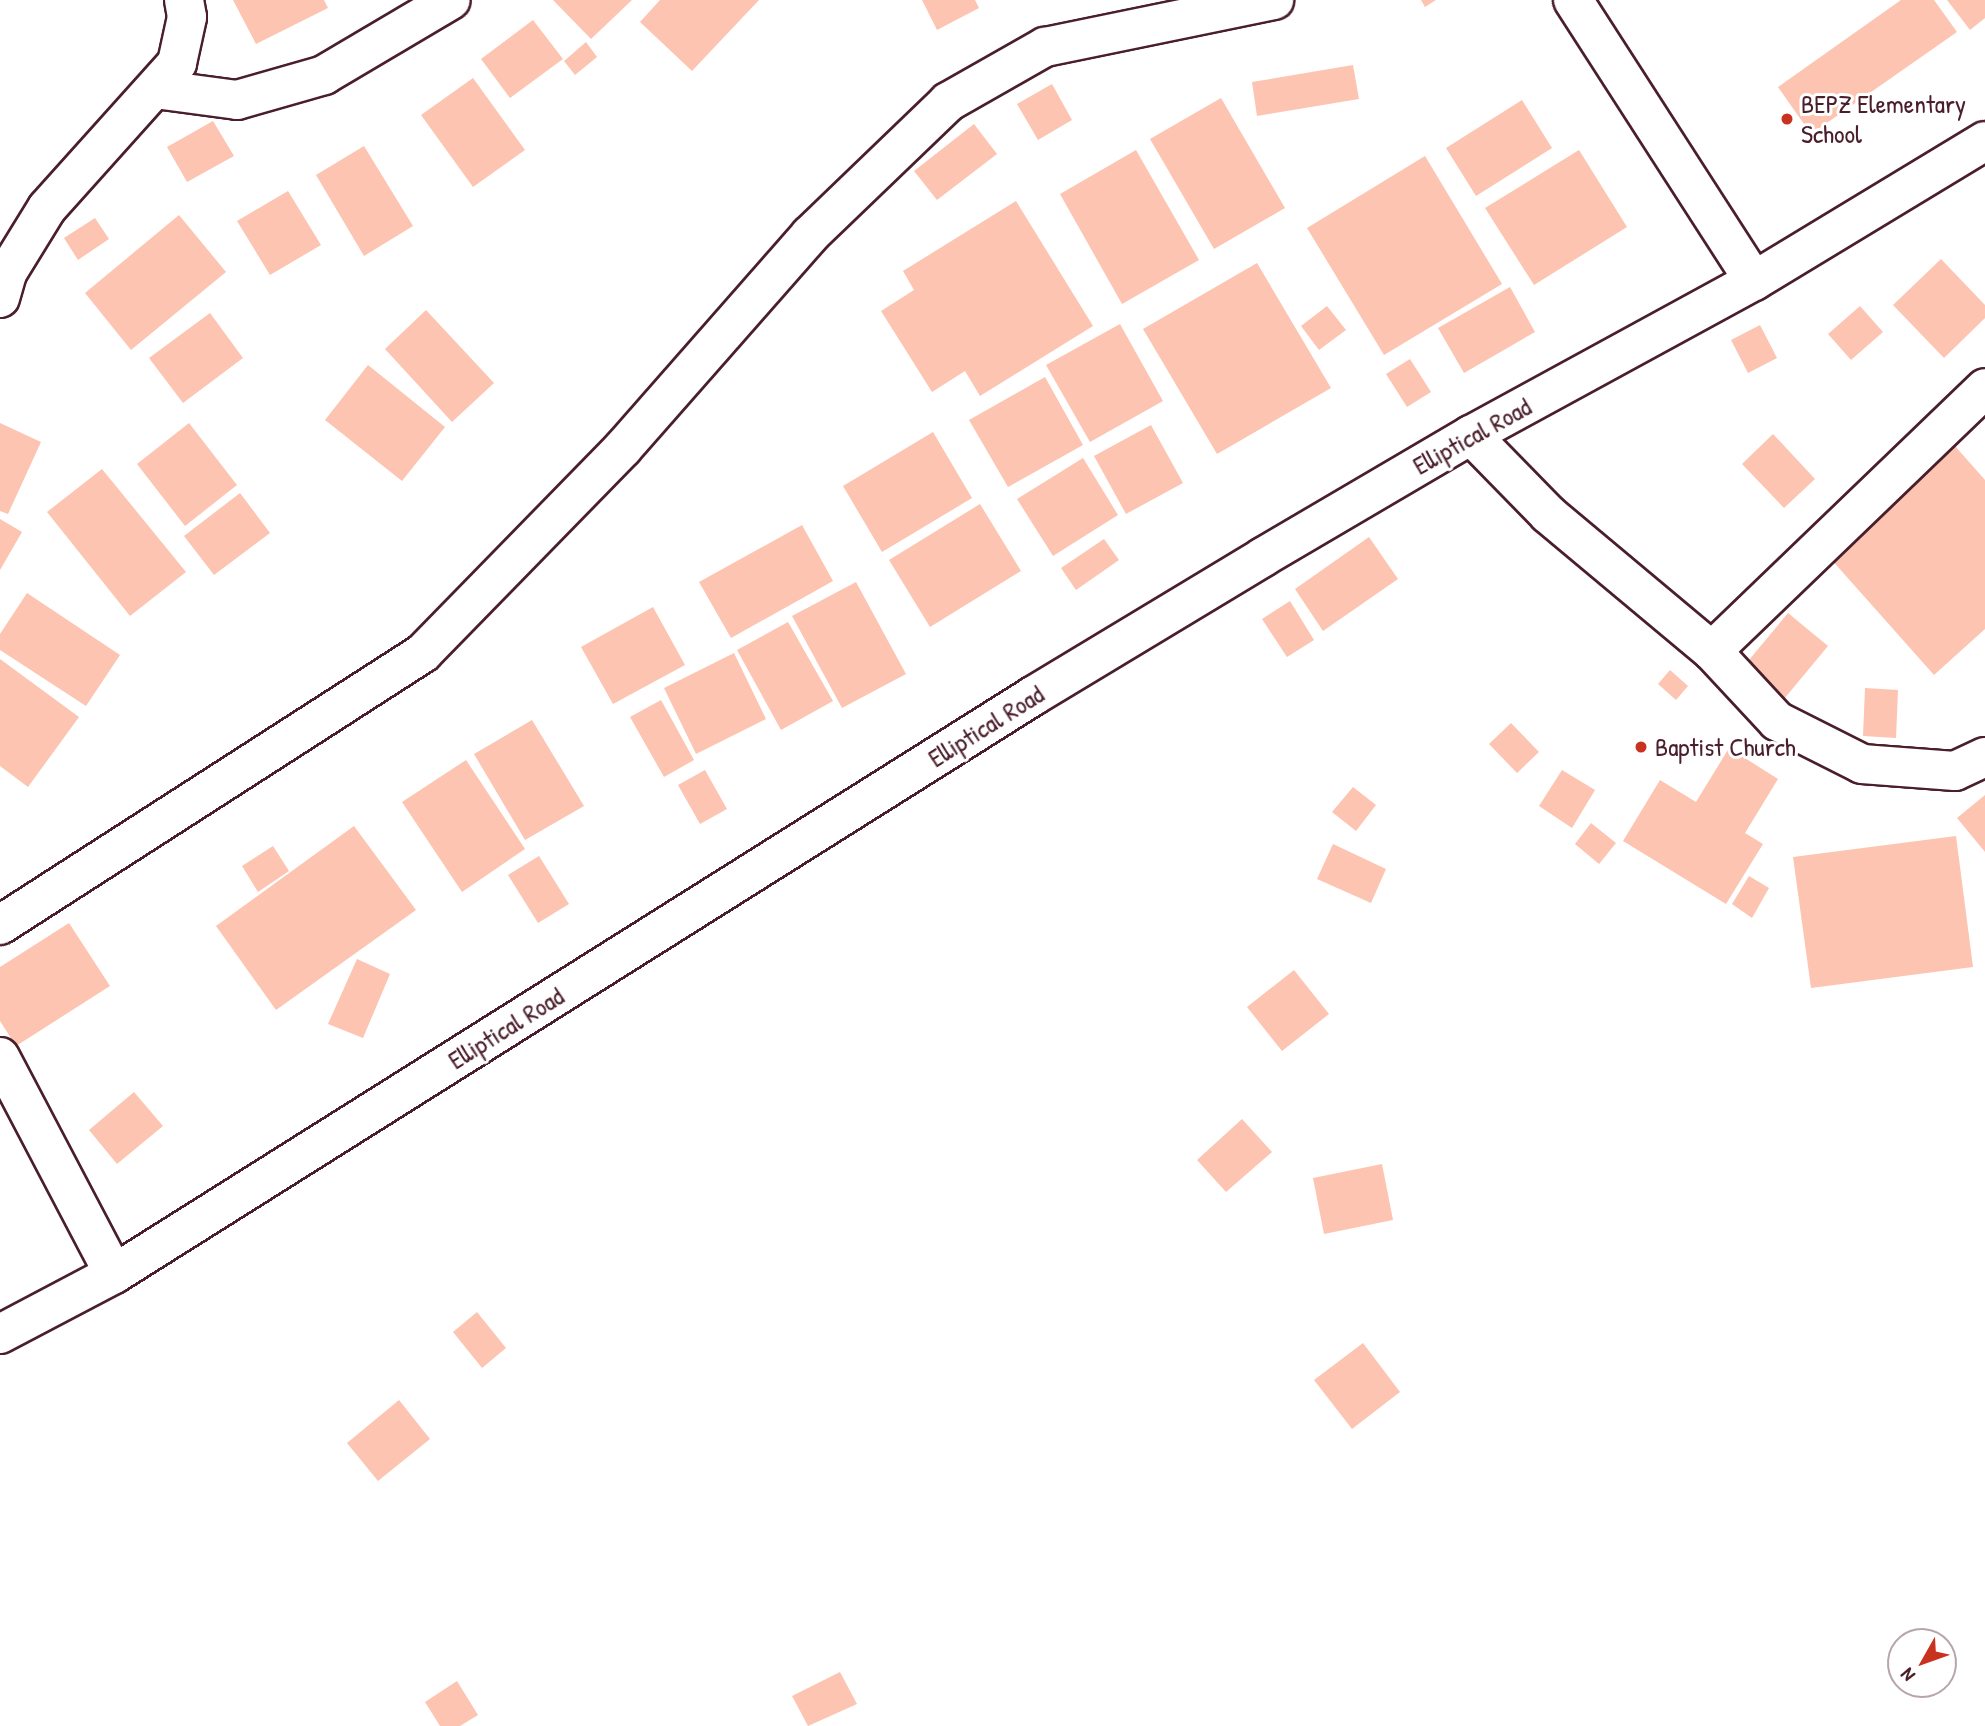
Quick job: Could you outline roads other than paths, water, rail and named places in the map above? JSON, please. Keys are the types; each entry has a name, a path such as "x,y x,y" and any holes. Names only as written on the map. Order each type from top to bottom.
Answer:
{"street":[{"path":"0,298 7,273 47,208 177,63 187,18 184,0"},
{"path":"156,89 237,100 324,75 451,0"},
{"path":"0,925 423,653 623,448 810,235 948,102 1045,47 1274,0"},
{"path":"1573,0 1754,281"},
{"name":"Elliptical Road","path":"0,1334 114,1274 1033,696 1471,435 1754,281 1985,141"},
{"path":"1712,651 1985,388"},
{"path":"1471,435 1548,514 1712,651 1777,721 1862,765 1955,771 1985,757"},
{"path":"0,1057 114,1274"}],"place":[{"name":"BEPZ Elementary School","path":"1787,119"},
{"name":"Baptist Church","path":"1641,747"}]}
